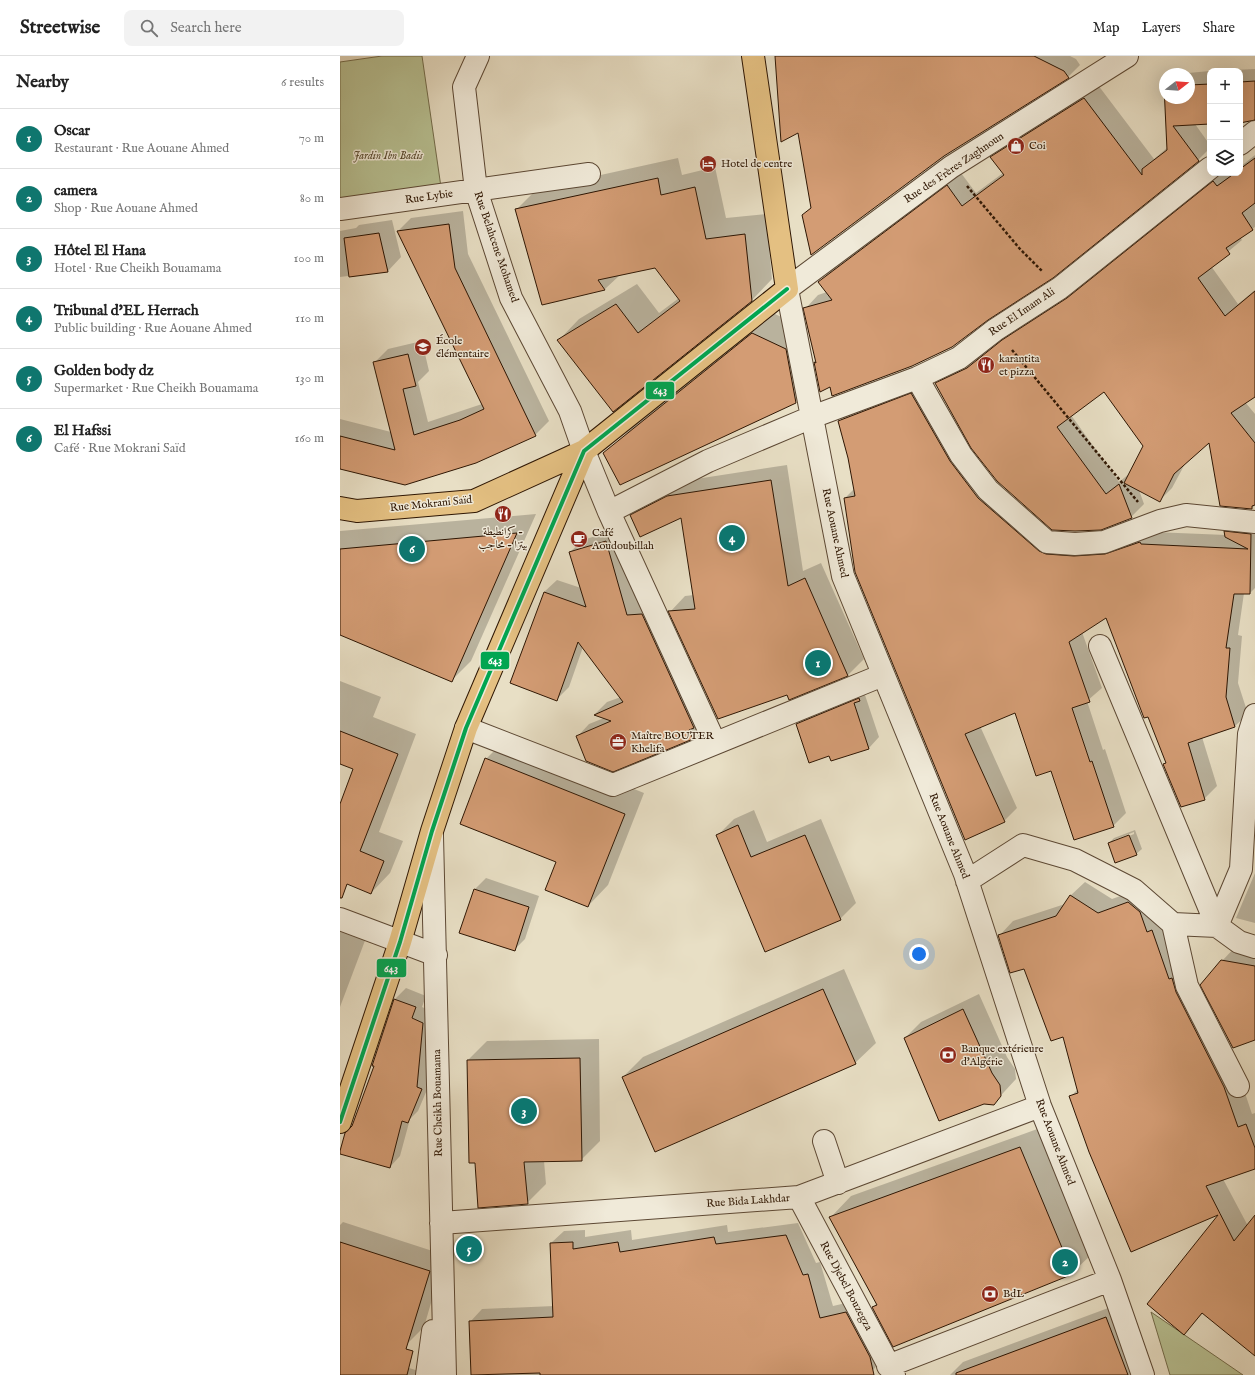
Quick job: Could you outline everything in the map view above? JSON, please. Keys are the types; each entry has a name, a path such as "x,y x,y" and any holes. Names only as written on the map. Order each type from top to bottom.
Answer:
{"main road":[{"path":"340,1122 400,942 432,831 466,728 584,451 787,289 753,56"},
{"name":"Rue Mokrani Saïd","path":"340,508 356,511 474,501 584,451"}],"street":[{"name":"Rue Belahcene Mohamed","path":"478,56 464,87 476,190 511,298 570,411 584,451 609,512 715,744"},
{"name":"Rue des Frères Zaghnoun","path":"787,289 951,167 1126,56"},
{"path":"1243,142 1255,132"},
{"name":"Rue El Imam Ali","path":"609,512 708,461 812,417 917,378 959,358 995,330 1060,288 1207,170"},
{"name":"Rue Lybie","path":"340,209 589,174"},
{"name":"Rue Aouane Ahmed","path":"787,289 843,576 967,881 1040,1106 1110,1280 1143,1375"},
{"path":"917,378 961,455 988,490 1047,542 1075,544 1104,542 1160,521 1186,515 1198,515 1255,522"},
{"path":"1100,646 1218,926 1239,942 1255,947"},
{"path":"466,728 610,785 715,744 883,675"},
{"path":"1218,926 1241,869 1249,734 1255,715"},
{"name":"Rue Cheikh Bouamama","path":"432,831 445,1375"},
{"path":"967,881 1023,845 1075,860 1134,890 1172,924 1187,986 1238,1086"},
{"path":"340,919 436,954"},
{"path":"1172,924 1218,926"},
{"name":"Rue Bida Lakhdar","path":"441,1223 799,1197 1040,1106"},
{"path":"824,1141 838,1183"},
{"name":"Rue Djebel Bouzegza","path":"799,1197 891,1370"},
{"path":"427,1375 442,1270"},
{"path":"891,1370 1110,1280"}],"path":[{"path":"951,167 1020,249 1060,288"},
{"path":"995,330 1140,504 1160,521"}],"green space":[{"name":"Jardin Ibn Badis","path":"382,56 422,56 443,201 340,213 340,62"},
{"path":"1151,1312 1243,1375 1170,1375"}],"building":[{"path":"775,56 1034,56 1064,71 1069,78 944,156 811,255 802,215 811,208 798,133 781,142"},
{"path":"1255,81 1255,120 1243,122 1243,104 1243,82"},
{"path":"1207,84 1207,124 1173,126 1199,161 1053,278 988,320 952,347 912,366 832,396 830,387 820,392 814,362 816,363 803,308 832,300 818,282 947,185 962,206 1004,175 990,157 1084,98 1142,175 1142,169 1167,150 1165,104 1195,104 1195,85"},
{"path":"1255,158 1255,203 1242,213 1253,230 1226,248 1230,254 1198,278 1225,316 1255,291 1255,397 1231,413 1255,443 1255,505 1252,506 1252,509 1220,506 1209,443 1174,474 1160,502 1124,483 1143,446 1104,392 1057,427 1106,494 1119,484 1132,518 1101,530 1052,530 997,481 971,448 935,383 967,368 1002,340 1067,298 1213,181 1217,186 1231,176 1243,176 1243,167"},
{"path":"658,178 661,195 695,187 706,239 745,234 752,301 613,412 557,340 616,304 638,333 680,301 655,268 598,280 605,290 542,305 515,209"},
{"path":"449,224 455,268 536,436 476,463 405,485 340,469 340,436 395,450 373,362 408,354 416,386 403,389 414,435 460,420 484,409 397,231"},
{"path":"379,233 388,272 349,277 344,238"},
{"path":"752,333 786,349 796,403 620,485 603,453"},
{"path":"911,393 950,461 978,498 1039,551 1046,554 1074,556 1105,554 1140,542 1141,544 1248,549 1225,537 1224,531 1251,534 1250,594 1234,594 1226,648 1230,648 1226,697 1235,727 1188,743 1205,800 1181,807 1163,764 1166,763 1148,717 1144,718 1106,618 1069,642 1090,702 1072,708 1090,762 1092,761 1114,827 1074,840 1051,771 1036,776 1015,713 965,734 1005,822 965,840 855,572 844,498 855,496 848,458 838,421"},
{"path":"771,480 788,586 805,578 848,676 789,700 787,695 718,719 668,611 695,609 681,518 640,537 630,515 667,496"},
{"path":"517,533 452,682 340,635 340,549"},
{"path":"606,541 627,615 642,614 694,728 689,730 693,739 613,772 586,761 576,736 611,721 594,715 623,702 578,642 557,701 510,683 544,592 586,607 569,552"},
{"path":"859,698 860,701 854,703 869,749 831,761 829,756 809,763 796,724"},
{"path":"340,731 398,754 360,851 384,861 371,894 347,884 342,898 340,898 340,804 353,769 340,764"},
{"path":"485,758 625,814 588,907 545,890 556,862 460,824"},
{"path":"738,825 751,857 805,835 841,920 765,952 716,835"},
{"path":"1129,835 1137,855 1115,863 1108,843"},
{"path":"474,889 529,907 515,951 459,933"},
{"path":"1070,895 1098,913 1128,902 1140,912 1147,932 1152,930 1169,979 1172,978 1176,992 1224,1087 1238,1127 1246,1124 1255,1148 1255,1169 1206,1186 1234,1241 1255,1215 1255,1356 1202,1313 1184,1335 1147,1304 1218,1215 1131,1252 1089,1152 1069,1096 1078,1093 1063,1037 1051,1041 1024,969 1010,973 998,935 1056,916"},
{"path":"1221,960 1255,966 1255,1040 1233,1048 1200,985"},
{"path":"823,989 856,1064 655,1152 622,1077"},
{"path":"394,999 416,1007 412,1018 423,1023 417,1087 422,1089 408,1123 402,1121 390,1168 340,1154 340,1151 345,1133 352,1126 374,1066 372,1066"},
{"name":"Banque extérieure d'Algérie","path":"963,1009 992,1073 1000,1085 1001,1096 994,1105 984,1104 939,1121 904,1038"},
{"path":"580,1058 582,1161 524,1162 528,1204 478,1208 475,1163 469,1163 467,1060"},
{"path":"1020,1147 1073,1274 893,1347 872,1307 877,1305 829,1217"},
{"path":"786,1235 803,1275 808,1274 820,1318 846,1312 870,1357 874,1375 540,1375 540,1373 471,1375 469,1321 553,1317 550,1243 573,1242 573,1249 618,1242 620,1252 714,1237 716,1244"},
{"path":"340,1242 430,1271 406,1349 413,1351 407,1375 340,1375"},
{"path":"1106,1317 1128,1375 956,1375 956,1373"}],"transit line":[{"name":"643","path":"340,1122 400,942 432,831 466,728 584,451 787,289"}],"place":[{"name":"Coi","path":"1016,146"},
{"name":"Hotel de centre","path":"708,164"},
{"name":"École élémentaire","path":"423,347"},
{"name":"karantita et pizza","path":"986,365"},
{"name":"كرانطيطة - بيتزا - محاجب","path":"503,514"},
{"name":"Tribunal d'EL Herrach","path":"732,538"},
{"name":"Café Aoudoubillah","path":"579,539"},
{"name":"El Hafssi","path":"412,549"},
{"name":"Oscar","path":"818,663"},
{"name":"Maître BOUTER Khelifa","path":"618,742"},
{"name":"Banque extérieure d'Algérie","path":"948,1055"},
{"name":"Hôtel El Hana","path":"524,1111"},
{"name":"Golden body dz","path":"469,1249"},
{"name":"camera","path":"1065,1262"},
{"name":"BdL","path":"990,1294"}]}
